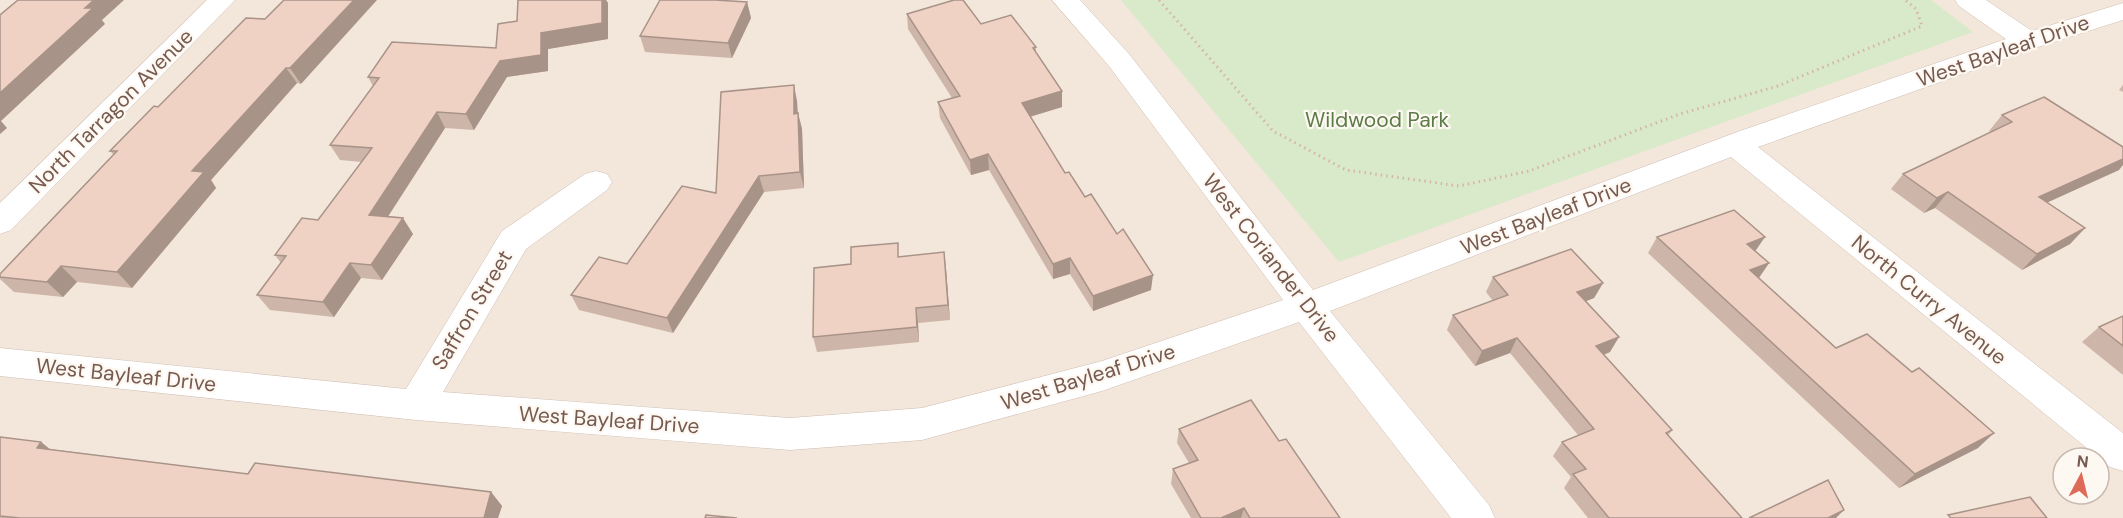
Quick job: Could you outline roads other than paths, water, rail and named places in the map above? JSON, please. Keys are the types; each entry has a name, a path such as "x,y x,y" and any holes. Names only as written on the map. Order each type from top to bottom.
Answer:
{"street":[{"name":"North Tarragon Avenue","path":"0,222 222,0"},
{"name":"West Coriander Drive","path":"1065,0 1119,60 1306,306 1475,518"},
{"path":"1968,0 2028,41"},
{"name":"West Bayleaf Drive","path":"0,362 416,405 790,434 922,424 1102,376 1306,306 1736,145 2028,41 2123,11"},
{"name":"North Curry Avenue","path":"1736,145 2123,455"},
{"name":"Saffron Street","path":"416,405 514,240 596,183"}],"park label":[{"name":"Wildwood Park","path":"1377,120"}]}
